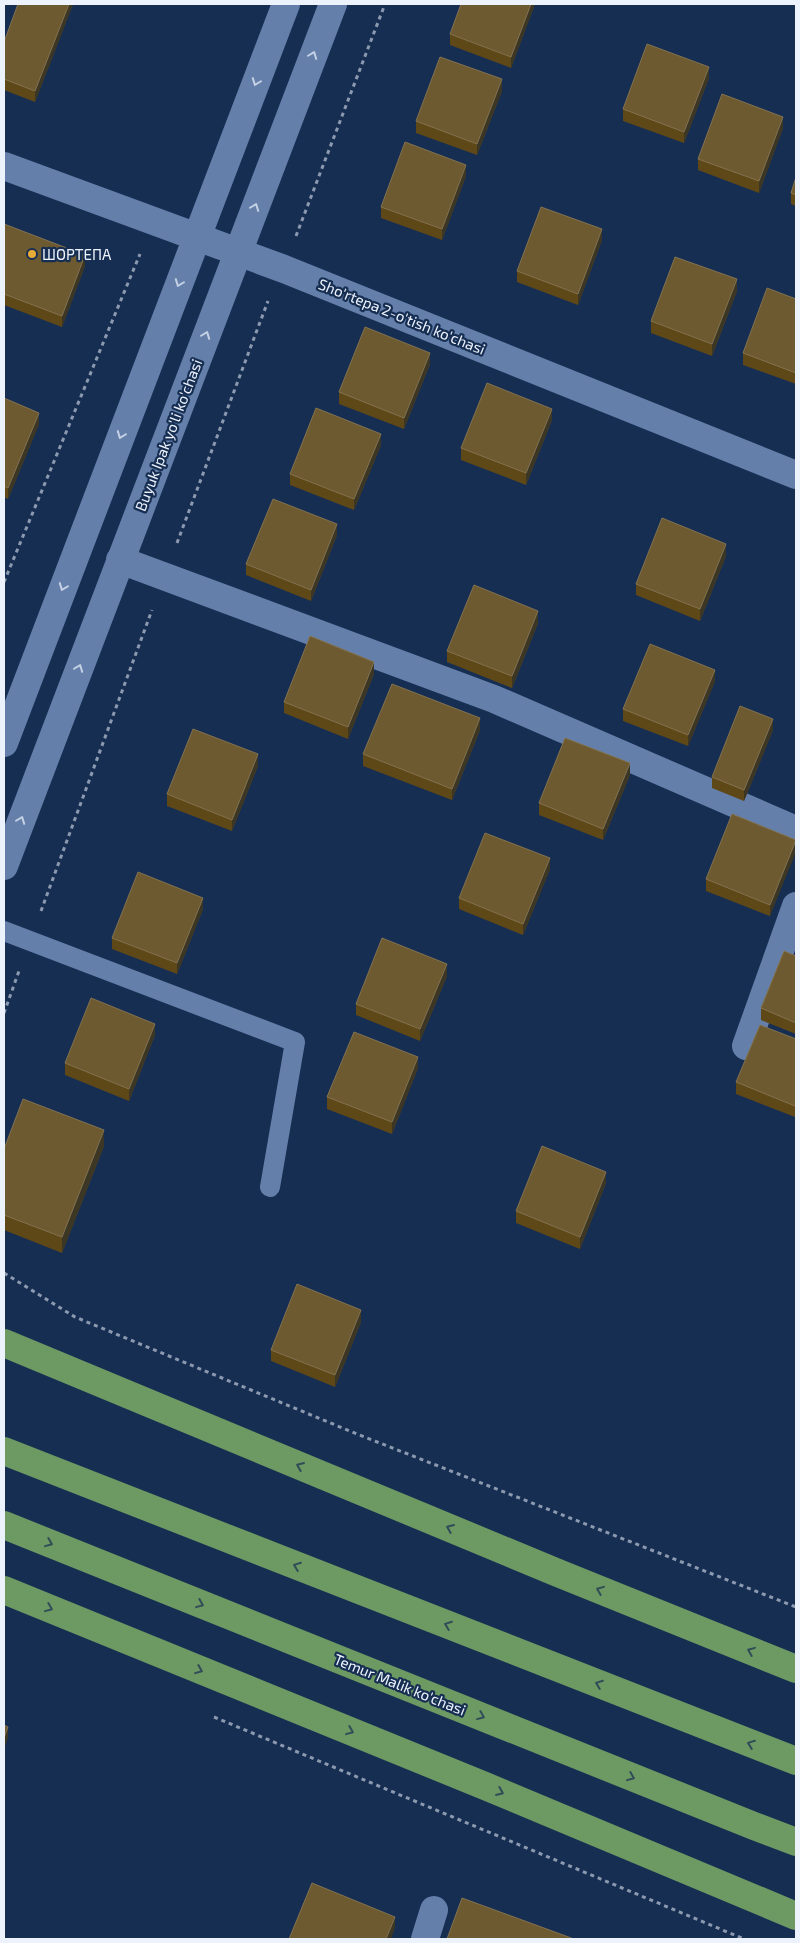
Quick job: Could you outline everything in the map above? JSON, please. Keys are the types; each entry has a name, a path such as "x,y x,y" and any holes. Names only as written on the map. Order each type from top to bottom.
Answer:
{"highway":[{"path":"4,1343 549,1570 796,1669"},
{"path":"4,1451 796,1761"},
{"name":"Temur Malik ko'chasi","path":"4,1525 796,1842"},
{"path":"4,1590 466,1778 796,1916"}],"street":[{"path":"4,743 286,4"},
{"name":"Buyuk Ipak yo'li ko'chasi","path":"4,866 333,4"},
{"name":"Sho'rtepa 2-o'tish ko'chasi","path":"4,166 196,238 284,268 796,475"},
{"path":"120,560 494,699 796,830"},
{"path":"746,1046 796,906"},
{"path":"425,1939 434,1910"}],"lane":[{"path":"4,931 295,1042 270,1187"}],"path":[{"path":"4,1013 269,298 284,268 385,4"},
{"path":"4,582 137,260 151,221"},
{"path":"4,1273 75,1317 357,1434 796,1607"},
{"path":"206,1714 744,1939"}],"building":[{"path":"18,4 69,4 35,91 4,79 4,42"},
{"path":"461,4 531,4 511,57 450,34"},
{"path":"647,44 709,67 684,132 623,109"},
{"path":"440,57 502,79 477,144 416,121"},
{"path":"722,94 783,117 759,181 698,159"},
{"path":"405,142 466,165 442,229 381,207"},
{"path":"796,177 796,195 791,193"},
{"path":"541,207 602,229 578,294 517,271"},
{"path":"4,224 85,255 62,316 4,294"},
{"path":"675,257 737,279 712,344 651,321"},
{"path":"767,288 796,299 796,373 743,353"},
{"path":"365,327 430,353 404,418 339,392"},
{"path":"487,383 552,409 526,473 461,448"},
{"path":"4,398 39,413 8,488 4,486"},
{"path":"316,408 381,434 354,499 290,474"},
{"path":"273,499 337,524 311,590 246,564"},
{"path":"662,518 726,544 700,609 636,584"},
{"path":"474,585 538,611 512,676 447,651"},
{"path":"310,636 374,662 348,727 284,702"},
{"path":"650,644 715,670 688,735 623,709"},
{"path":"392,684 480,718 452,789 363,754"},
{"path":"740,706 773,719 744,790 712,777"},
{"path":"193,729 258,754 232,820 167,794"},
{"path":"565,738 630,763 603,829 539,803"},
{"path":"732,814 796,840 770,905 706,879"},
{"path":"485,833 550,858 523,924 459,898"},
{"path":"138,872 203,898 177,963 112,938"},
{"path":"382,938 447,964 420,1029 356,1004"},
{"path":"784,951 796,956 796,1023 761,1008"},
{"path":"91,998 155,1024 129,1089 65,1063"},
{"path":"760,1025 796,1039 795,1106 736,1082"},
{"path":"354,1032 418,1057 392,1122 327,1097"},
{"path":"23,1099 104,1130 62,1237 4,1215 4,1149"},
{"path":"542,1146 606,1172 580,1237 516,1211"},
{"path":"297,1284 361,1310 335,1375 271,1350"},
{"path":"4,1725 8,1727 4,1738"},
{"path":"312,1883 395,1917 386,1939 289,1939"},
{"path":"462,1898 574,1939 447,1939"}],"place":[{"name":"ШОРТЕПА","path":"32,254"}]}
